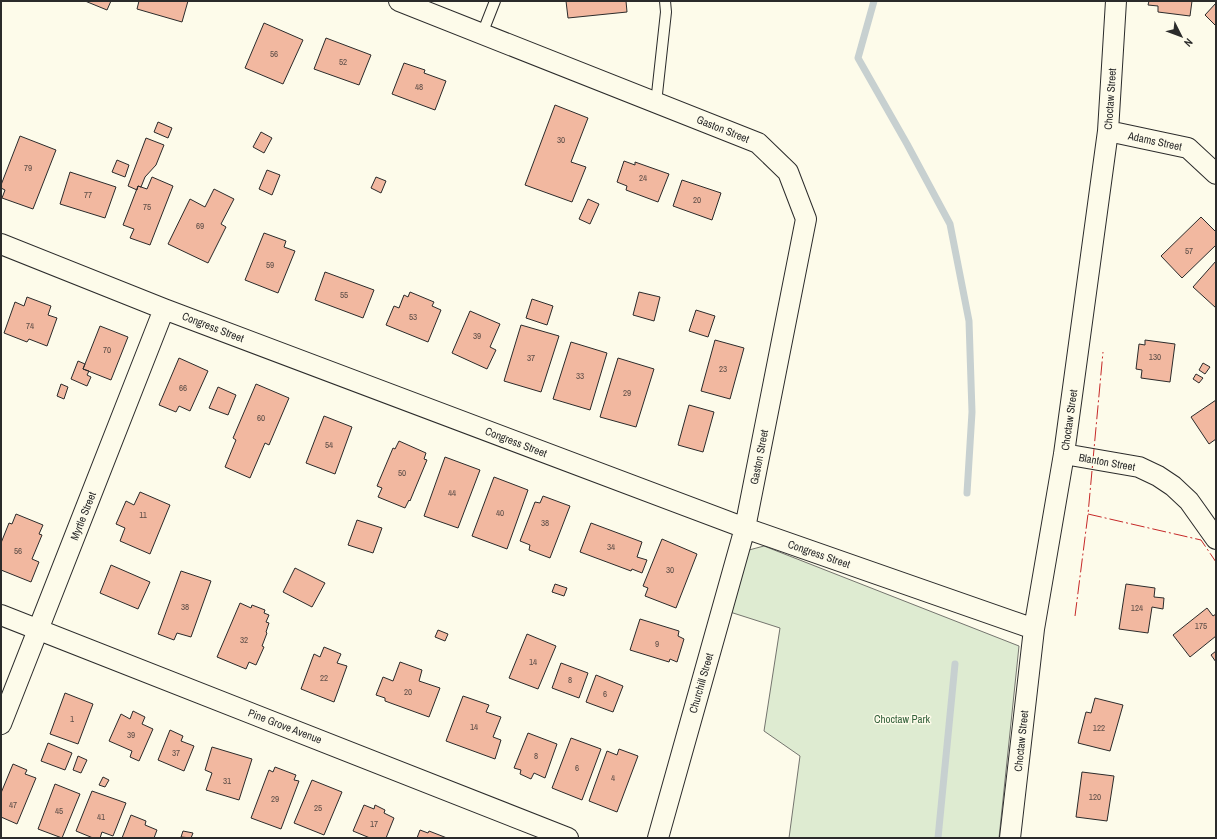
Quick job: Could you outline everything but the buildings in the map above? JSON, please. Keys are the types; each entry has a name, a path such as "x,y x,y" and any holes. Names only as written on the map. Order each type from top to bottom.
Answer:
{"street":[{"name":"Gaston Street","path":"399,1 758,143 788,172 806,219 745,528"},
{"name":"Choctaw Street","path":"1010,838 1034,629 1064,454 1108,131 1116,1"},
{"name":"Adams Street","path":"1108,131 1188,148 1216,174"},
{"name":"Congress Street","path":"1,244 164,309 745,528 1034,629"},
{"name":"Myrtle Street","path":"1,724 164,309"},
{"name":"Blanton Street","path":"1064,454 1139,467 1158,476 1173,486 1189,501 1216,539"},
{"name":"Churchill Street","path":"658,838 745,528"},
{"name":"Pine Grove Avenue","path":"1,615 568,838"}],"lane":[{"path":"482,34 495,1"},
{"path":"656,103 666,12 665,1"}],"green space":[{"name":"Choctaw Park","path":"764,546 1019,646 999,838 789,838 800,756 764,731 780,628 730,612 749,550"}],"waterway":[{"path":"874,1 858,58 950,224 969,321 972,412 967,493"},
{"path":"938,838 955,664"}],"power":[{"path":"1075,616 1088,514 1103,352"},
{"path":"1088,514 1201,540 1216,562"}]}
